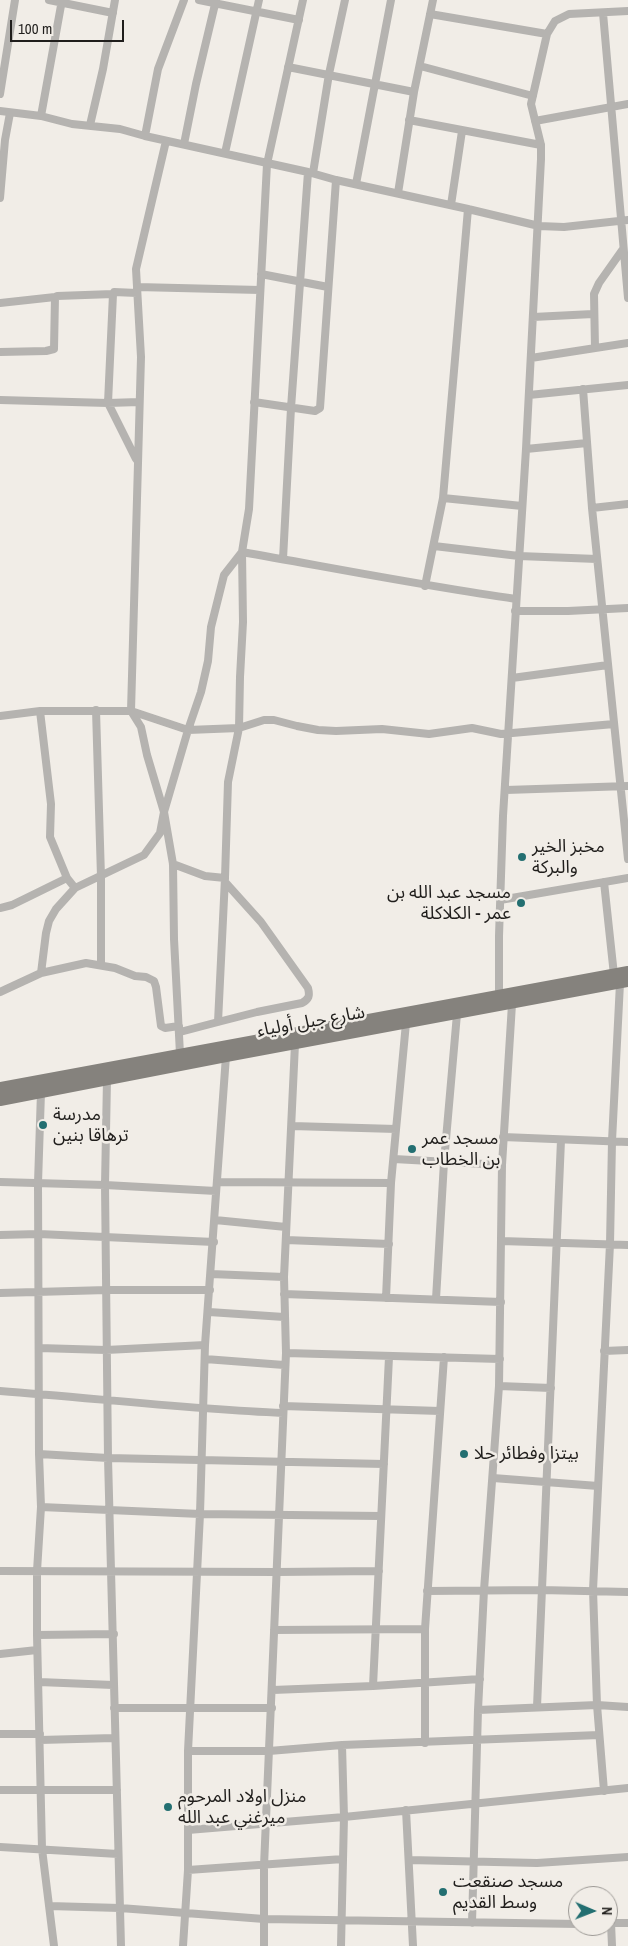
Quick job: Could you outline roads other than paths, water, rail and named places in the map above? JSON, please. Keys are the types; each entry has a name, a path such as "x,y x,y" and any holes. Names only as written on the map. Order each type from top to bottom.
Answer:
{"main road":[{"name":"شارع جبل أولياء","path":"0,1088 180,1054 621,980 628,972"},
{"name":"شارع جبل أولياء","path":"0,1100 457,1014 504,1001"}],"street":[{"path":"0,94 15,0"},
{"path":"49,0 62,1 113,13"},
{"path":"90,125 103,69 115,0"},
{"path":"145,136 158,70 184,0"},
{"path":"199,0 299,20"},
{"path":"225,153 259,0"},
{"path":"218,1022 228,782 240,728 243,622 242,552 249,509 267,164 303,0"},
{"path":"283,559 299,281 310,173 345,0"},
{"path":"356,184 390,0"},
{"path":"398,193 414,92 433,0"},
{"path":"41,116 62,1"},
{"path":"184,144 216,2"},
{"path":"472,1923 478,1710 484,1590 500,1359 504,1001 500,900 503,816 526,449 541,145 531,104 547,34 556,21 569,14 628,11"},
{"path":"604,13 610,106 625,221 624,249 628,298"},
{"path":"430,14 547,34"},
{"path":"420,66 533,96"},
{"path":"288,67 414,92"},
{"path":"535,121 628,104"},
{"path":"0,111 41,116 72,124 120,129 336,180 468,208 538,226 625,221"},
{"path":"0,198 2,156 10,113"},
{"path":"410,120 541,145"},
{"path":"451,205 462,131"},
{"path":"166,141 136,269 141,357 131,711 141,727 147,755 164,812 173,864 174,939 180,1054"},
{"path":"254,402 315,411 320,408 336,180"},
{"path":"425,586 443,498 468,208"},
{"path":"595,348 593,314 595,290 624,249"},
{"path":"261,274 328,287"},
{"path":"0,303 55,297 112,294 114,292 137,290 260,290"},
{"path":"112,294 108,403 137,461"},
{"path":"0,352 46,351 54,348 55,297"},
{"path":"533,316 593,314"},
{"path":"531,358 628,343"},
{"path":"529,395 628,385"},
{"path":"583,389 597,559 614,724 624,787 628,859"},
{"path":"0,400 139,402"},
{"path":"526,449 587,443"},
{"path":"443,498 522,506"},
{"path":"592,508 628,504"},
{"path":"434,546 519,556 597,559"},
{"path":"242,552 318,564 425,586 516,599"},
{"path":"41,973 46,933 49,921 56,909 75,888 144,855 160,834 164,812 201,692 208,661 211,627 224,576 242,552"},
{"path":"515,611 628,608"},
{"path":"512,678 608,665"},
{"path":"96,710 101,877 101,964"},
{"path":"0,716 40,711 131,711 188,730 240,728 264,720 274,720 297,726 336,731 382,729 429,734 472,728 494,734 508,734 614,724"},
{"path":"40,711 51,804 50,837 67,878 75,888"},
{"path":"506,790 624,787"},
{"path":"0,992 41,973 86,962 101,964 154,981 159,995 161,1026 164,1028 180,1029 302,1003 308,1000 310,995 308,988 260,922 225,880 205,876 173,864"},
{"path":"0,908 12,905 67,878"},
{"path":"500,900 628,878"},
{"path":"604,882 621,980 612,1141 610,1244 593,1590 598,1735 604,1791"},
{"path":"436,1299 444,1162 457,1014"},
{"path":"386,1298 390,1244 391,1183 406,1023"},
{"path":"264,1946 264,1866 286,1353 284,1277 295,1044"},
{"path":"183,1946 188,1870 188,1751 200,1514 205,1345 209,1312 216,1182 226,1056"},
{"path":"107,1079 105,1184 106,1350 109,1511 114,1634 114,1738 121,1946"},
{"path":"41,1092 38,1183 39,1454 41,1507 37,1571 37,1650 42,1849 54,1946"},
{"path":"292,1126 396,1128"},
{"path":"503,1138 628,1142"},
{"path":"537,1708 561,1140"},
{"path":"394,1159 502,1165"},
{"path":"0,1182 105,1184 216,1191"},
{"path":"216,1182 391,1183"},
{"path":"215,1220 286,1227"},
{"path":"0,1235 39,1234 214,1242"},
{"path":"286,1240 390,1244"},
{"path":"501,1241 628,1245"},
{"path":"211,1274 284,1277"},
{"path":"0,1293 210,1290"},
{"path":"284,1294 501,1302"},
{"path":"209,1312 284,1317"},
{"path":"39,1348 106,1350 205,1345"},
{"path":"604,1352 628,1350"},
{"path":"286,1353 500,1359"},
{"path":"372,1686 389,1357"},
{"path":"424,1743 425,1629 444,1357"},
{"path":"205,1360 284,1365"},
{"path":"499,1386 551,1388"},
{"path":"0,1391 108,1399 204,1410 387,1409 440,1411"},
{"path":"39,1454 108,1458 384,1464"},
{"path":"493,1478 598,1486"},
{"path":"41,1507 200,1514 381,1516"},
{"path":"0,1571 379,1571"},
{"path":"427,1591 593,1590 628,1592"},
{"path":"274,1630 425,1629"},
{"path":"37,1635 114,1634"},
{"path":"0,1654 37,1650"},
{"path":"273,1690 480,1679"},
{"path":"39,1682 113,1685"},
{"path":"478,1710 597,1705 628,1707"},
{"path":"114,1708 272,1708"},
{"path":"0,1734 40,1737 114,1738"},
{"path":"188,1751 269,1751 342,1745 598,1735"},
{"path":"341,1946 344,1817 342,1745"},
{"path":"188,1830 344,1817 628,1788"},
{"path":"0,1790 117,1790"},
{"path":"406,1810 413,1946"},
{"path":"0,1847 118,1854"},
{"path":"409,1860 537,1863 628,1857"},
{"path":"188,1870 343,1859"},
{"path":"49,1906 120,1908 264,1919 568,1924"}],"place":[{"name":"مخبز الخير والبركة","path":"522,857"},
{"name":"مسجد عبد الله بن عمر - الكلاكلة","path":"521,903"},
{"name":"مدرسة ترهاقا بنين","path":"43,1125"},
{"name":"مسجد عمر بن الخطاب","path":"412,1149"},
{"name":"بيتزا وفطائر حلا","path":"464,1454"},
{"name":"منزل اولاد المرحوم ميرغني عبد الله","path":"168,1807"},
{"name":"مسجد صنقعت وسط القديم","path":"443,1892"}]}
